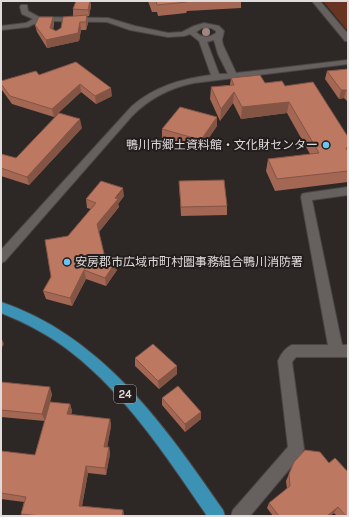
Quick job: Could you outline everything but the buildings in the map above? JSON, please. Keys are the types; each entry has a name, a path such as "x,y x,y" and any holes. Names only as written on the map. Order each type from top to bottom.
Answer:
{"main road":[{"name":"24","path":"1,307 49,330 80,350 100,369 146,417 184,467 217,516"}],"street":[{"path":"316,1 348,39"},
{"path":"24,7 25,12 38,19 60,23 108,20 166,38 201,43 220,34"},
{"path":"1,28 28,24 38,19"},
{"path":"166,38 184,34 201,26 212,26 219,30 220,34 218,43 233,76"},
{"path":"193,29 192,34 204,42 216,77"},
{"path":"1,258 60,190 144,101 156,93 174,85 194,80 348,62"},
{"path":"239,516 296,449 285,361 292,351 342,351 306,197 348,191"}],"shaded area":[{"path":"323,1 348,1 348,29 346,29"}],"place":[{"name":"鴨川市郷土資料館・文化財センター","path":"326,145"},
{"name":"安房郡市広域市町村圏事務組合鴨川消防署","path":"67,262"}]}
